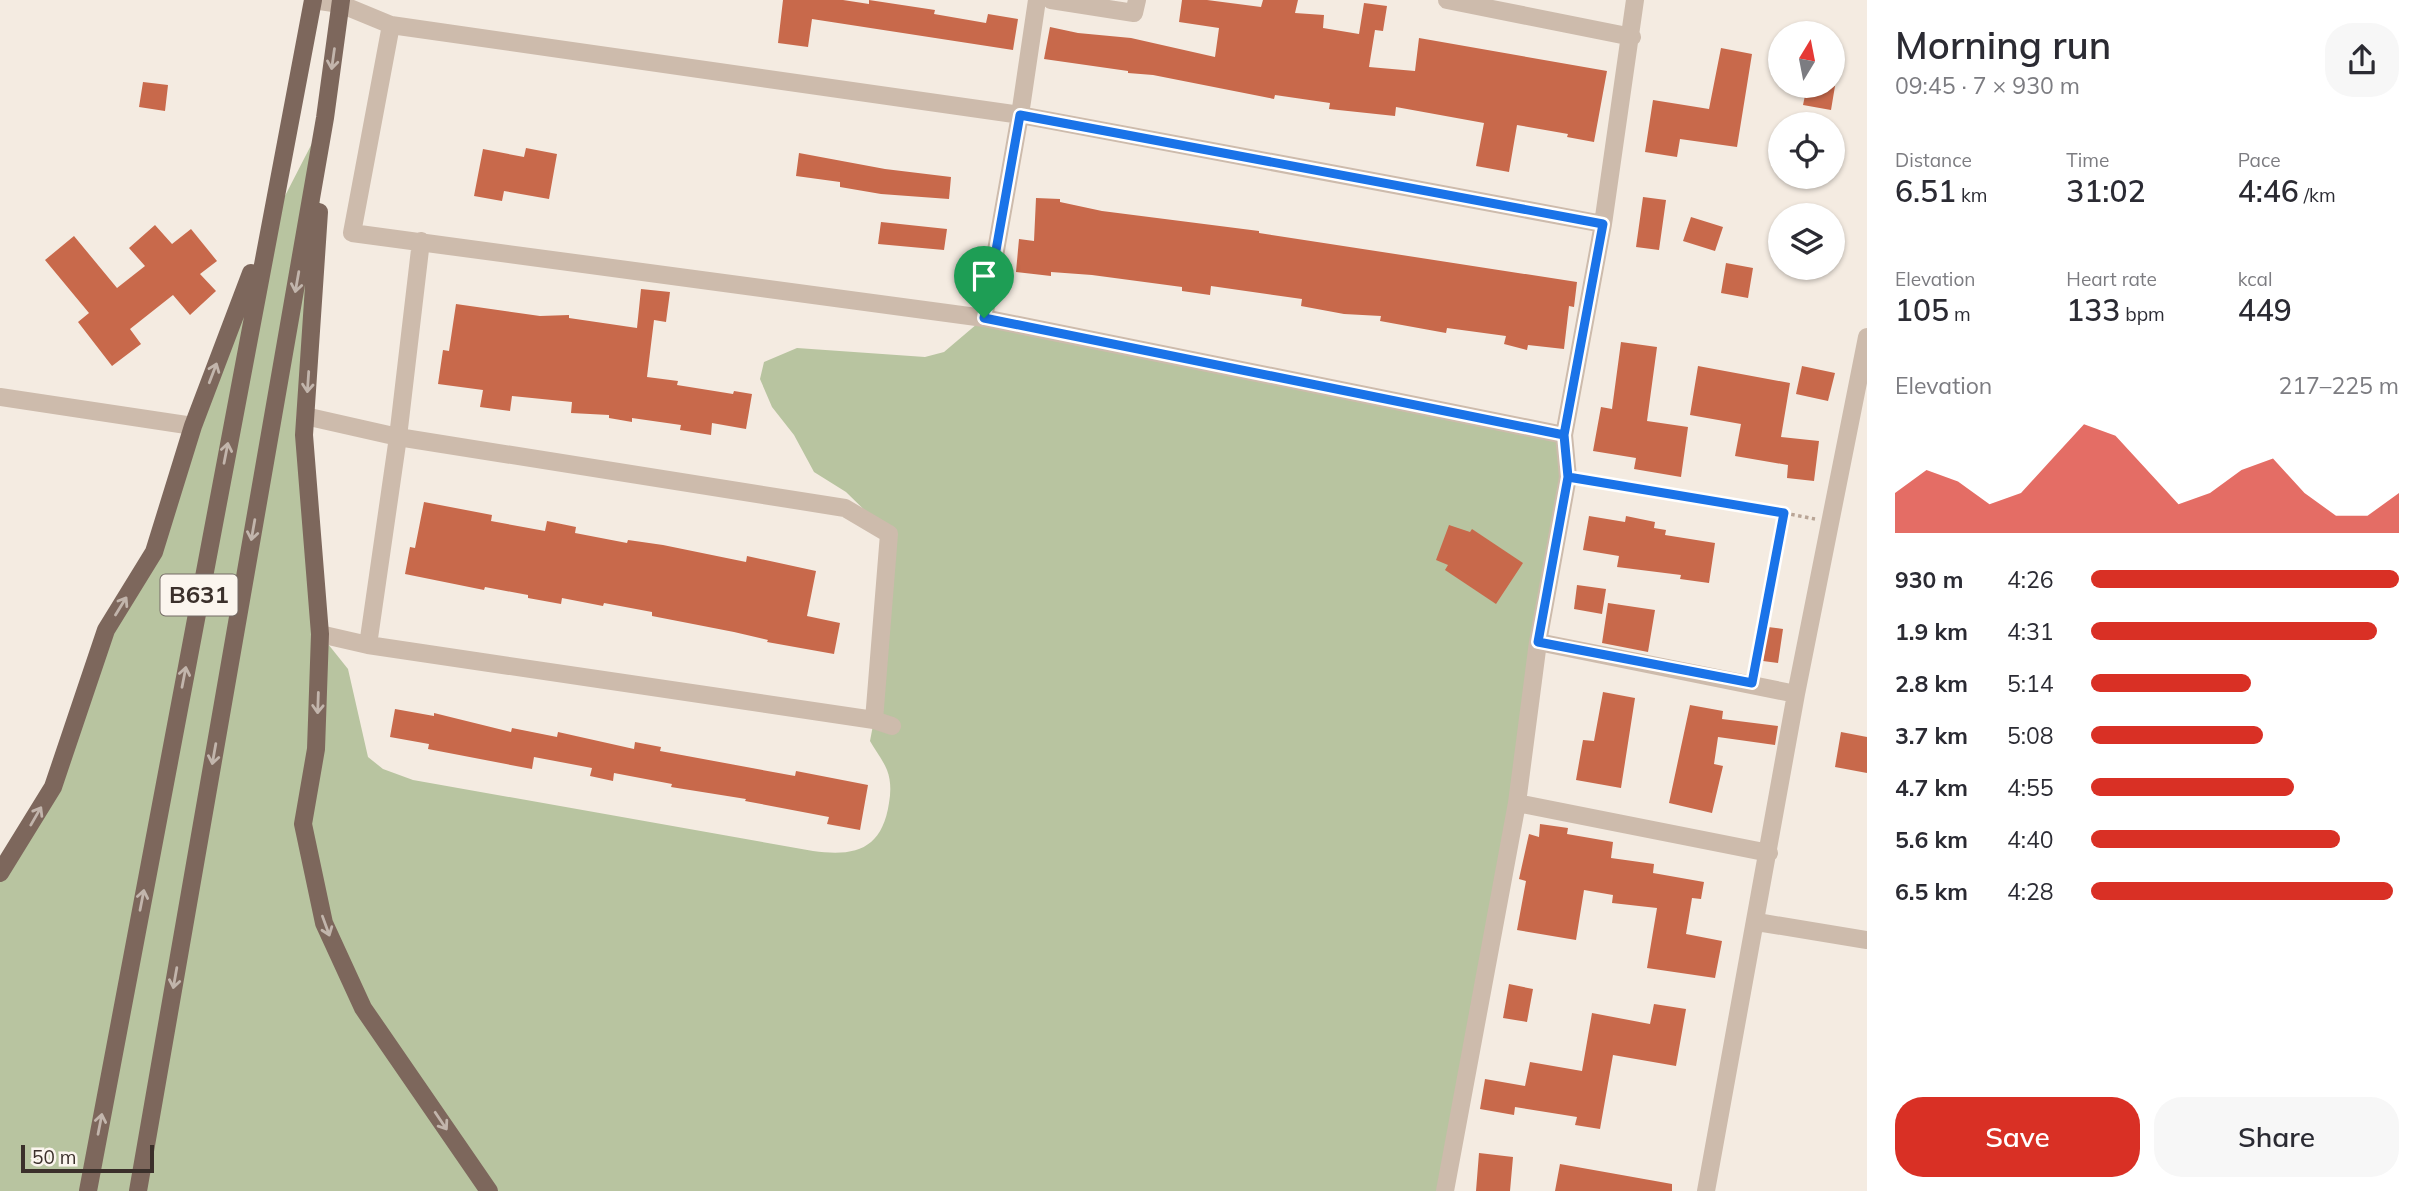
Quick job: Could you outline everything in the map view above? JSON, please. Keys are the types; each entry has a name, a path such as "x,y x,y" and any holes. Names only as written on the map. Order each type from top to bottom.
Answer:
{"main road":[{"name":"B631","path":"88,1191 313,0"},
{"name":"B631","path":"138,1191 325,118 341,2"},
{"path":"325,118 304,435 320,634 316,749 303,824 324,923 363,1008 489,1191"},
{"path":"0,873 7,867 52,787 106,631 154,552 193,426 268,229"}],"street":[{"path":"313,0 341,2 391,25 1020,115 1603,224"},
{"path":"984,318 1020,115 1037,0"},
{"path":"1051,0 1135,13 1136,0"},
{"path":"1447,0 1632,37"},
{"path":"1445,1191 1517,803 1538,642 1568,477 1564,435 1603,224 1632,37 1635,0"},
{"path":"391,25 352,233 984,318 1564,435"},
{"path":"368,645 398,437 421,241"},
{"path":"1706,1191 1796,694 1867,337"},
{"path":"0,397 193,426"},
{"path":"305,416 398,437 845,508 889,534 874,720"},
{"path":"320,634 368,645 874,720 891,726"},
{"path":"1538,642 1796,694"},
{"path":"1517,803 1769,853"},
{"path":"1756,922 1867,940"}],"path":[{"path":"1568,477 1830,522"},
{"path":"1752,683 1784,513"}],"green space":[{"path":"325,118 304,435 320,634 348,669 368,757 383,769 413,780 828,853 854,851 873,840 885,819 890,795 887,770 870,741 889,534 846,492 814,472 794,435 772,407 760,379 764,362 797,348 925,357 944,352 984,318 1564,435 1568,477 1445,1191 0,1191 0,873 53,787 106,630 154,552 193,426 268,229"}],"building":[{"path":"783,0 843,0 869,4 869,0 935,10 934,14 986,23 988,14 1018,19 1013,50 812,19 808,47 778,43"},
{"path":"1182,0 1207,0 1261,7 1263,0 1298,0 1295,13 1324,15 1323,28 1359,34 1364,3 1387,6 1383,31 1375,30 1369,67 1415,71 1419,38 1607,71 1594,142 1567,137 1568,134 1517,125 1509,172 1476,166 1484,123 1396,107 1395,116 1329,109 1330,103 1275,95 1274,99 1153,75 1044,59 1050,27 1078,33 1131,38 1215,57 1219,28 1179,22"},
{"path":"1721,48 1752,54 1737,147 1680,139 1677,157 1645,152 1653,100 1709,109"},
{"path":"143,82 168,85 165,111 139,107"},
{"path":"1804,98 1833,98 1831,110 1803,105"},
{"path":"526,148 557,154 549,199 504,191 502,201 474,196 483,149 524,157"},
{"path":"799,153 885,169 951,177 949,199 881,194 840,187 840,182 796,176"},
{"path":"1643,197 1666,200 1659,250 1636,247"},
{"path":"1036,198 1060,199 1060,202 1102,211 1259,231 1577,282 1574,307 1569,306 1564,349 1528,345 1527,350 1504,344 1506,336 1447,328 1446,333 1380,321 1381,316 1344,314 1301,306 1302,299 1211,286 1210,295 1182,291 1182,287 1092,275 1051,272 1051,276 1016,272 1019,239 1034,241"},
{"path":"1691,217 1723,227 1715,251 1683,241"},
{"path":"881,222 947,229 944,250 878,244"},
{"path":"155,225 172,244 191,229 217,261 200,274 216,291 190,315 173,295 130,329 141,344 112,366 78,322 89,313 45,260 74,236 117,288 145,266 129,248"},
{"path":"1726,263 1753,268 1748,298 1721,293"},
{"path":"641,289 670,292 666,322 654,320 647,377 678,381 677,385 733,394 734,391 752,394 746,429 712,423 711,435 680,430 681,425 632,418 632,422 609,418 609,415 571,413 572,402 512,396 510,411 480,407 483,390 438,384 443,350 449,351 456,304 540,316 569,315 569,318 637,328"},
{"path":"1621,342 1657,347 1647,421 1688,427 1681,477 1634,469 1636,458 1593,451 1601,407 1612,409"},
{"path":"1698,366 1790,383 1781,437 1819,441 1814,481 1787,478 1788,465 1735,456 1741,424 1690,415"},
{"path":"1802,366 1835,373 1828,401 1796,394"},
{"path":"424,502 492,515 491,521 545,531 547,521 576,527 575,533 627,543 628,540 663,545 746,562 747,556 816,571 807,616 840,623 834,654 767,642 768,640 734,632 652,616 652,612 604,603 603,606 562,598 561,604 528,598 528,595 485,587 484,590 405,574 410,547 415,548"},
{"path":"1589,516 1625,522 1626,516 1655,522 1654,528 1666,530 1665,535 1715,543 1709,583 1680,579 1681,575 1617,567 1619,556 1583,550"},
{"path":"1449,525 1470,532 1472,529 1523,563 1496,604 1445,570 1448,565 1436,560"},
{"path":"1577,585 1606,589 1602,614 1574,609"},
{"path":"1608,603 1655,610 1648,652 1602,643"},
{"path":"1768,627 1783,629 1778,663 1763,661"},
{"path":"1603,692 1635,698 1621,788 1576,780 1583,740 1594,741"},
{"path":"1690,705 1723,711 1722,719 1778,726 1775,745 1718,737 1714,764 1723,766 1712,813 1669,803"},
{"path":"395,709 434,716 434,713 511,732 512,728 557,737 558,732 634,749 635,742 661,747 660,751 795,776 796,771 868,785 860,830 827,824 829,817 745,801 746,799 671,787 672,784 614,773 613,781 590,776 592,768 534,757 532,769 428,749 429,744 390,737"},
{"path":"1841,732 1867,737 1867,773 1835,767"},
{"path":"1540,824 1568,828 1567,834 1613,842 1611,858 1654,864 1653,873 1704,882 1701,899 1692,898 1686,934 1722,941 1715,978 1647,968 1657,908 1612,903 1613,895 1584,890 1576,940 1517,930 1526,881 1519,879 1529,834 1539,837"},
{"path":"1509,984 1533,989 1527,1022 1503,1018"},
{"path":"1654,1004 1686,1009 1676,1066 1613,1055 1600,1129 1575,1125 1577,1117 1515,1107 1514,1115 1480,1109 1485,1079 1525,1086 1530,1062 1582,1071 1592,1013 1650,1024"},
{"path":"1479,1153 1513,1157 1510,1191 1476,1191"},
{"path":"1560,1164 1672,1184 1672,1191 1555,1191"}],"route":[{"path":"984,318 1020,115 1603,224 1564,435 1568,477 1784,513 1752,683 1538,642 1568,477 1564,435 984,318"}]}
